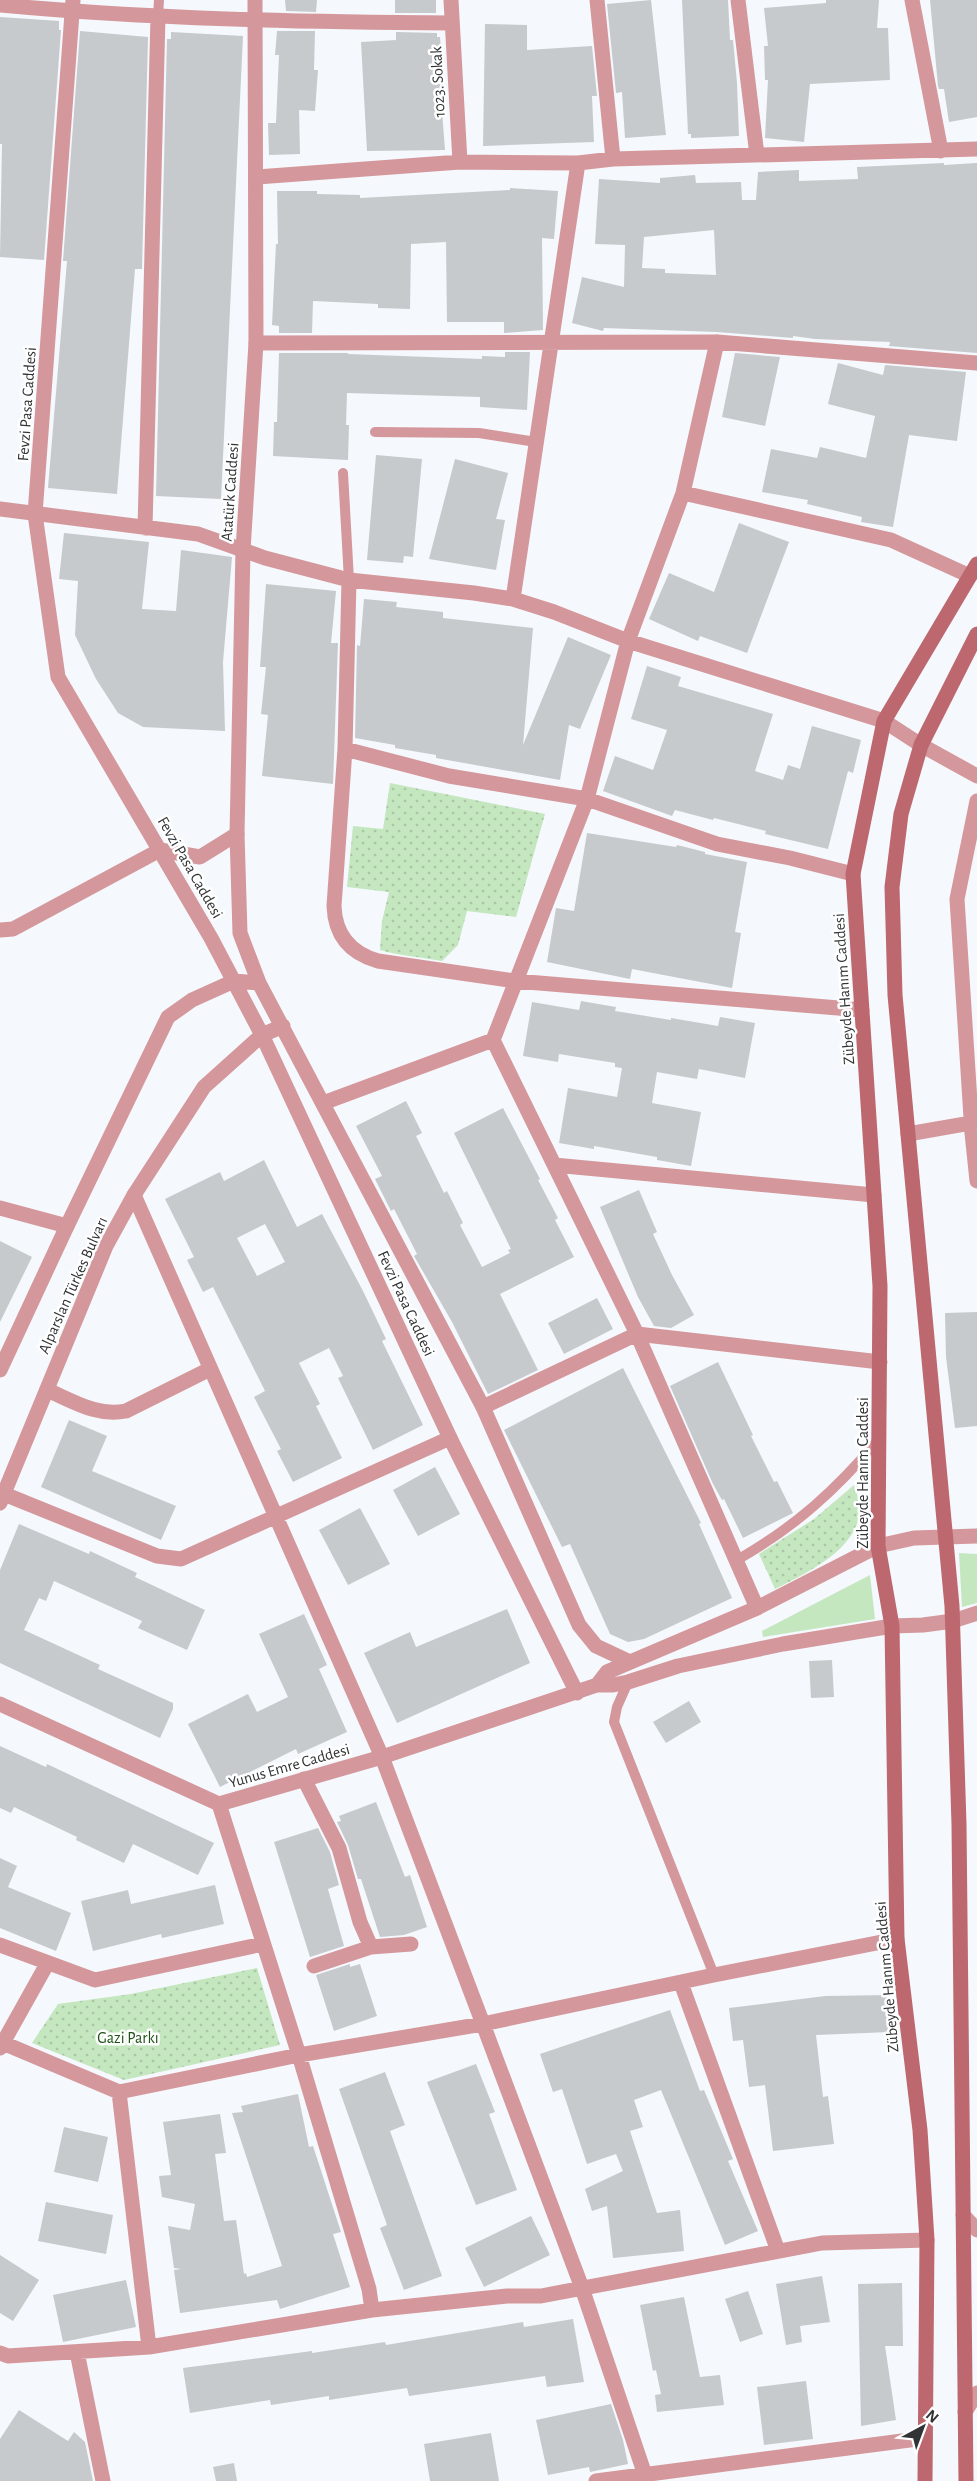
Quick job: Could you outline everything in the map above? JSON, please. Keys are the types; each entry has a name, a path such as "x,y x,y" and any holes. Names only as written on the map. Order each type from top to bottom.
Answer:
{"main road":[{"name":"Zübeyde Hanım Caddesi","path":"925,2481 927,2240 920,2130 897,1939 892,1626 878,1546 880,1286 853,874 884,721 973,570"},
{"path":"966,2481 959,1824 953,1621 895,995 892,887 901,814 921,745 977,634"}],"street":[{"name":"Atatürk Caddesi","path":"255,0 256,343 243,550 237,834 240,933 259,983"},
{"name":"1023. Sokak","path":"451,0 460,162"},
{"path":"597,0 613,159"},
{"path":"738,0 758,155"},
{"path":"912,0 941,151"},
{"path":"0,5 73,6 158,16 256,21 452,23"},
{"name":"Fevzi Pasa Caddesi","path":"73,6 36,514 58,677 160,850 262,1035 450,1437 577,1693"},
{"path":"145,528 158,16"},
{"path":"257,177 460,162 578,163 613,159 977,149"},
{"path":"513,599 578,163"},
{"path":"717,342 683,493 628,641 586,799 493,1040 637,1334 758,1608"},
{"path":"256,343 717,342 977,363"},
{"path":"683,493 891,540 973,570"},
{"path":"0,509 198,534 299,568 349,580 474,592 513,599 554,612 628,641 884,721 921,745 977,776"},
{"path":"349,580 345,749 334,906 337,928 343,939 358,954 378,961 515,981 862,1010"},
{"path":"345,749 448,776 586,799 717,844 790,858 853,874"},
{"path":"977,801 957,900 977,1181"},
{"path":"0,930 13,929 160,850 200,857 237,834"},
{"name":"Alparslan Türkes Bulvarı","path":"0,1370 168,1017 192,1000 234,981 259,983"},
{"name":"Fevzi Pasa Caddesi","path":"259,983 483,1407 579,1625 596,1646 628,1662"},
{"name":"Alparslan Türkes Bulvarı","path":"2,1499 106,1246 134,1195 204,1087 262,1035 283,1026"},
{"path":"323,1103 493,1040"},
{"path":"908,1134 974,1122"},
{"path":"554,1165 874,1195"},
{"path":"134,1195 382,1757 582,2288 645,2475"},
{"path":"0,1208 67,1226"},
{"path":"483,1407 637,1334 880,1362"},
{"path":"47,1390 94,1411 115,1413 126,1411 210,1369"},
{"path":"2,1499 157,1556 181,1559 450,1437"},
{"path":"597,1685 607,1671 758,1608 878,1546 914,1538 977,1536"},
{"path":"597,1685 628,1682 678,1666 783,1644 892,1626 953,1621 977,1614"},
{"name":"Yunus Emre Caddesi","path":"0,1704 219,1804 382,1757 597,1685"},
{"path":"304,1779 339,1848 360,1922 371,1947"},
{"path":"219,1804 299,2055 369,2289 372,2310"},
{"path":"46,1964 2,2046 118,2092 299,2055 483,2024 897,1939"},
{"path":"0,1945 46,1964 95,1980 263,1944"},
{"path":"314,1966 371,1947 411,1944"},
{"path":"681,1983 778,2251"},
{"path":"118,2092 149,2347"},
{"path":"963,2215 977,2230"},
{"path":"0,2353 8,2356 149,2347 372,2310 507,2296 540,2296 822,2243 927,2240"},
{"path":"77,2352 103,2481"},
{"path":"965,2412 977,2393"},
{"path":"596,2481 925,2438"}],"lane":[{"path":"158,16 159,0"},
{"path":"375,432 479,433 536,442"},
{"path":"343,472 349,580"},
{"path":"737,1560 775,1538 807,1514 860,1462 879,1438"},
{"path":"628,1682 617,1707 614,1722 714,1975"}],"green space":[{"path":"390,783 545,814 516,917 467,911 458,945 442,961 380,950 382,921 389,892 347,887 353,826 383,829"},
{"path":"854,1485 859,1501 858,1519 853,1533 831,1556 775,1589 759,1554 814,1519"},
{"path":"959,1553 977,1554 977,1603 962,1607"},
{"path":"870,1575 875,1619 763,1637 762,1631"},
{"name":"Gazi Parkı","path":"257,1968 280,2045 124,2080 32,2043 58,2004 131,1994"}],"building":[{"path":"285,0 317,0 316,12 286,11"},
{"path":"395,0 436,0 436,13 395,13"},
{"path":"651,0 666,135 625,138 622,92 616,93 607,4"},
{"path":"682,0 728,0 730,40 733,40 737,83 739,136 691,138 691,134 688,134"},
{"path":"826,0 879,0 877,28 888,28 890,80 810,84 804,142 765,138 768,80 765,80 764,46 768,46 764,8 826,3"},
{"path":"930,0 977,0 977,117 949,122 944,89 939,89 938,86"},
{"path":"0,17 59,21 59,30 61,30 44,260 0,257 2,144 0,144"},
{"path":"485,24 527,25 527,50 592,46 597,96 592,96 594,142 483,146"},
{"path":"80,31 148,37 142,269 135,269 117,494 48,488 67,261 63,261"},
{"path":"277,31 315,31 314,70 318,70 315,111 299,110 300,154 269,155 268,123 276,123 279,55 275,55"},
{"path":"171,32 243,36 221,499 156,496 167,39 171,39"},
{"path":"396,32 437,33 437,37 440,37 446,111 442,111 445,150 367,151 361,42 396,40"},
{"path":"977,163 977,353 889,346 890,342 793,336 793,338 717,332 604,328 603,331 572,323 582,277 624,287 625,245 595,244 599,179 660,183 660,178 695,175 696,183 741,182 742,200 756,200 758,172 799,170 799,181 858,179 857,167","holes":["714,230 716,275 665,273 665,269 642,268 644,237"]},
{"path":"510,188 558,191 554,239 542,238 543,330 504,333 504,322 447,322 446,242 411,244 410,309 378,308 378,304 313,301 312,333 279,333 279,326 272,325 276,244 278,244 277,191 317,191 317,194 360,195 360,198 510,190"},
{"path":"505,352 530,352 527,410 480,407 480,397 347,393 348,460 273,456 274,422 277,422 279,353 348,353 482,359 482,356 505,357"},
{"path":"735,353 780,357 765,426 722,417"},
{"path":"838,363 883,375 885,365 966,372 957,441 909,435 893,527 861,522 862,517 807,504 808,500 762,492 771,449 817,458 820,447 866,458 875,416 828,404"},
{"path":"376,455 422,459 413,557 404,556 403,563 367,560"},
{"path":"455,459 508,473 496,519 505,520 496,570 429,559"},
{"path":"739,523 789,542 747,653 700,636 698,641 649,619 669,573 714,592"},
{"path":"64,533 149,542 142,609 176,611 181,550 232,557 223,662 225,731 143,727 118,713 96,679 75,635 78,581 59,579"},
{"path":"266,584 336,591 331,643 338,643 333,784 262,776 268,715 261,714 266,667 260,667"},
{"path":"364,599 397,602 396,607 443,612 443,618 533,628 523,745 568,637 611,655 580,729 569,725 560,780 436,758 436,755 355,738 357,645 360,646"},
{"path":"647,666 681,677 678,686 773,714 755,771 783,780 788,765 800,769 812,726 861,740 853,773 848,771 828,849 765,834 766,831 714,818 713,820 675,810 672,816 603,791 615,756 653,770 667,730 631,719"},
{"path":"587,833 676,847 677,845 705,852 705,854 747,862 735,932 741,933 732,988 632,969 630,979 547,962 556,908 574,911"},
{"path":"581,1001 616,1007 615,1011 718,1026 720,1017 755,1023 745,1078 699,1069 697,1079 657,1072 652,1103 701,1112 691,1166 657,1160 657,1157 594,1146 594,1149 559,1143 568,1088 617,1097 622,1068 615,1067 615,1063 559,1054 558,1062 523,1056 532,1002 579,1010"},
{"path":"406,1101 422,1133 416,1136 444,1193 447,1191 463,1223 460,1225 482,1267 510,1253 508,1250 511,1249 454,1133 503,1108 540,1179 538,1180 558,1218 555,1220 574,1257 500,1294 538,1370 488,1394 452,1322 414,1256 417,1254 394,1209 391,1211 375,1179 382,1176 356,1126"},
{"path":"264,1160 297,1227 322,1214 386,1339 382,1341 423,1425 373,1450 338,1378 343,1376 329,1348 299,1363 320,1404 316,1406 342,1458 293,1482 277,1451 281,1449 254,1397 265,1391 213,1287 203,1292 187,1260 194,1257 165,1199 220,1172 224,1181","holes":["265,1224 285,1262 257,1276 237,1238"]},
{"path":"639,1190 657,1232 653,1234 694,1315 671,1328 654,1326 638,1297 600,1207"},
{"path":"0,1241 32,1257 0,1322"},
{"path":"597,1298 613,1329 564,1354 548,1323"},
{"path":"977,1312 977,1426 955,1428 946,1357 945,1313"},
{"path":"718,1362 753,1435 751,1436 774,1482 777,1481 793,1513 743,1538 724,1499 722,1500 713,1484 670,1386"},
{"path":"623,1368 701,1523 699,1524 732,1598 644,1639 628,1642 610,1634 570,1544 562,1547 504,1430"},
{"path":"69,1420 107,1436 92,1471 176,1506 161,1540 41,1487"},
{"path":"435,1467 460,1514 418,1536 393,1490"},
{"path":"360,1508 390,1564 348,1585 319,1530"},
{"path":"19,1524 89,1554 90,1551 137,1573 135,1577 205,1610 187,1650 138,1628 142,1621 54,1581 46,1601 39,1598 24,1630 100,1665 98,1669 173,1703 173,1709 160,1738 0,1663 0,1570"},
{"path":"507,1609 530,1663 397,1723 364,1653 410,1632 416,1647"},
{"path":"304,1614 327,1665 319,1669 347,1732 298,1754 296,1749 220,1787 188,1724 248,1694 257,1712 288,1697 259,1634"},
{"path":"832,1660 834,1697 811,1698 809,1661"},
{"path":"689,1701 701,1722 666,1743 653,1722"},
{"path":"0,1746 46,1767 47,1764 214,1843 198,1875 133,1844 124,1863 76,1840 77,1837 14,1807 11,1813 0,1808"},
{"path":"376,1802 405,1877 410,1875 427,1927 404,1935 380,1937 361,1879 358,1879 348,1845 337,1822 341,1821 339,1816"},
{"path":"318,1828 330,1852 339,1885 328,1889 344,1946 310,1957 274,1842"},
{"path":"0,1858 17,1866 8,1887 71,1913 56,1951 0,1928"},
{"path":"215,1885 224,1924 162,1938 161,1934 93,1951 81,1901 128,1890 131,1904"},
{"path":"350,1964 350,1967 360,1964 377,2016 334,2031 316,1975"},
{"path":"889,1995 890,2032 816,2035 823,2097 828,2096 834,2144 773,2151 765,2085 749,2087 743,2040 733,2041 729,2008 825,1996"},
{"path":"670,2010 700,2091 704,2090 733,2159 728,2161 758,2231 725,2245 661,2090 634,2100 643,2127 630,2131 657,2213 680,2210 684,2251 613,2258 607,2206 592,2211 585,2189 623,2171 616,2154 587,2164 562,2089 553,2092 540,2054"},
{"path":"476,2064 495,2112 489,2114 517,2190 476,2205 427,2082"},
{"path":"385,2072 405,2125 390,2131 442,2276 404,2290 380,2228 387,2225 339,2089"},
{"path":"298,2094 309,2147 313,2146 341,2232 333,2234 350,2287 280,2309 277,2300 180,2313 174,2270 181,2269 174,2268 168,2226 190,2230 195,2204 162,2197 159,2176 171,2175 163,2122 220,2114 226,2153 215,2154 224,2221 236,2220 244,2274 246,2273 247,2277 282,2266 232,2113 243,2112 241,2106"},
{"path":"64,2127 108,2137 98,2182 54,2172"},
{"path":"46,2202 113,2215 106,2254 38,2241"},
{"path":"531,2216 550,2255 484,2287 465,2248"},
{"path":"0,2255 39,2280 13,2321 0,2313"},
{"path":"822,2276 830,2322 800,2326 802,2342 786,2345 776,2284"},
{"path":"126,2280 136,2327 63,2342 53,2295"},
{"path":"902,2283 903,2346 885,2346 896,2420 861,2426 858,2284"},
{"path":"748,2291 763,2334 740,2342 725,2299"},
{"path":"684,2297 700,2377 720,2375 724,2405 657,2412 655,2395 661,2394 656,2370 653,2371 640,2305"},
{"path":"573,2319 584,2382 547,2387 545,2376 409,2396 407,2388 329,2400 329,2396 271,2405 270,2400 190,2413 183,2368 385,2342 386,2345 523,2322 524,2327"},
{"path":"806,2381 813,2439 764,2445 757,2387"},
{"path":"611,2404 628,2464 590,2472 589,2467 548,2475 536,2420"},
{"path":"19,2410 68,2441 74,2432 85,2442 93,2481 0,2481 0,2439"},
{"path":"491,2433 499,2481 430,2481 424,2444"},
{"path":"234,2463 237,2481 216,2481 213,2467"}]}
